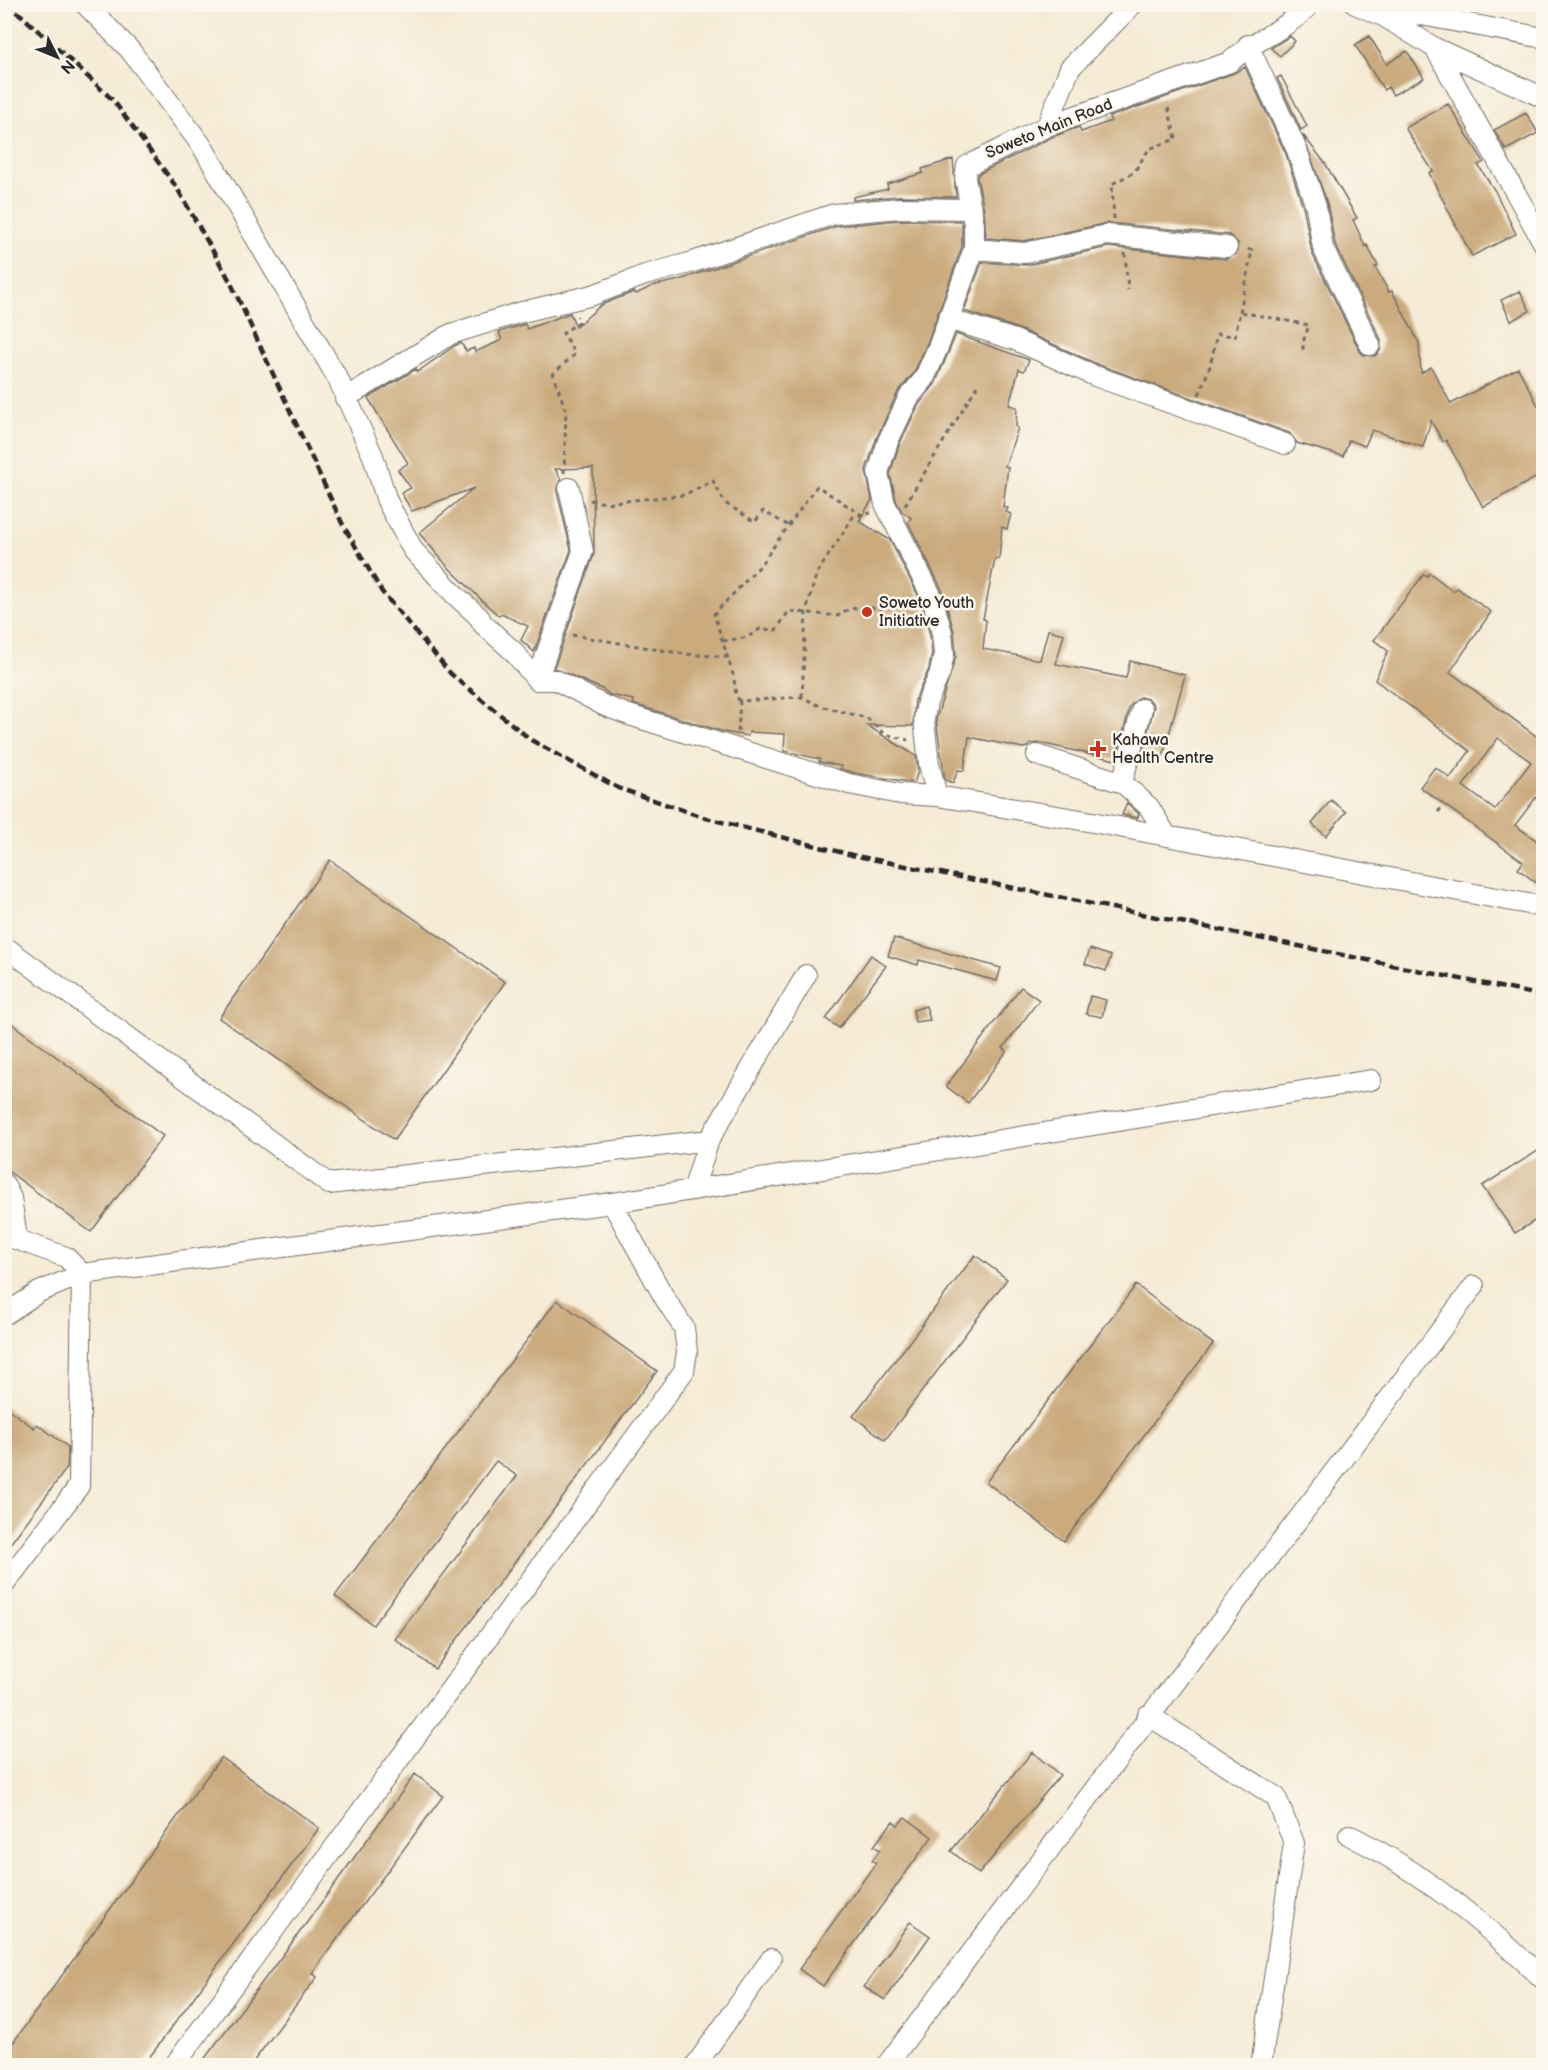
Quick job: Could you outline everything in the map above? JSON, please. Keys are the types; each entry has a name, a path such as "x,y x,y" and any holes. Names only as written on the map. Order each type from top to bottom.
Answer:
{"street":[{"path":"85,4 130,50 202,146 276,276 322,350 373,456 387,501 413,550 454,595 479,616 483,624 513,651 537,680"},
{"path":"1047,126 1070,68 1133,4"},
{"name":"Soweto Main Road","path":"937,796 924,719 927,702 940,673 944,654 942,633 932,597 885,504 878,463 909,397 924,379 974,249 972,209 966,178 967,166 1047,126 1230,62 1248,45 1278,32 1310,4"},
{"path":"1355,4 1383,16 1435,48 1544,98"},
{"path":"1364,4 1544,38"},
{"path":"1248,45 1297,150 1316,207 1323,248 1371,345"},
{"path":"1435,48 1544,244"},
{"path":"345,398 452,334 571,300 834,214 900,208 972,209"},
{"path":"974,249 1025,253 1107,235 1227,247"},
{"path":"948,318 1015,340 1095,376 1285,444"},
{"path":"537,680 583,551 570,492"},
{"path":"537,680 556,680 605,706 849,784 900,794 937,796 1167,836 1544,907"},
{"path":"1122,783 1142,709"},
{"path":"1037,755 1122,783 1149,807 1167,836"},
{"path":"4,946 329,1184 709,1140"},
{"path":"693,1190 709,1140 807,975"},
{"path":"4,1315 39,1292 82,1274 612,1203 1371,1080"},
{"path":"4,1184 11,1198 11,1236 66,1257 82,1274 79,1486 4,1585"},
{"path":"174,2066 684,1371 687,1353 684,1328 663,1297 612,1203"},
{"path":"886,2066 1148,1715 1474,1286"},
{"path":"1148,1715 1276,1797 1293,1843 1261,2066"},
{"path":"1349,1835 1389,1855 1502,1939 1544,1980"},
{"path":"703,2063 771,1959"}],"path":[{"path":"1128,290 1112,184 1134,172 1149,149 1176,139 1162,84"},
{"path":"1193,411 1210,366 1216,334 1235,336 1240,312 1252,250 1227,247"},
{"path":"571,300 579,322 563,333 575,354 553,374 566,411 562,468 570,492 605,503 684,495 713,481 725,503 755,522 763,511 787,525"},
{"path":"1240,312 1309,325 1303,342 1303,353"},
{"path":"894,522 977,386"},
{"path":"737,749 740,701 736,696 728,657 714,614 759,567 787,525 818,486 862,515"},
{"path":"802,697 806,612 816,575 853,517 885,504"},
{"path":"723,641 748,637 759,629 776,630 789,611 838,616 844,610 867,606 882,609"},
{"path":"554,632 611,644 684,654 728,657"},
{"path":"740,701 802,697 820,706 867,718 884,734 927,746"},
{"path":"1438,812 1444,805"}],"building":[{"path":"1290,36 1295,41 1280,56 1271,48"},
{"path":"1369,36 1387,64 1407,51 1424,78 1393,95 1388,87 1384,90 1355,45"},
{"path":"1245,67 1286,154 1304,210 1312,253 1360,351 1364,355 1375,356 1380,351 1381,340 1335,244 1327,203 1303,135 1325,163 1357,218 1353,220 1365,246 1367,245 1378,266 1375,267 1389,292 1392,291 1419,343 1421,373 1431,367 1451,404 1518,368 1544,417 1544,473 1483,507 1446,440 1443,442 1431,421 1423,447 1372,430 1365,446 1349,440 1343,456 1297,443 1289,433 1099,365 1019,329 964,311 982,262 1027,265 1108,247 1226,259 1236,254 1238,243 1229,235 1108,223 1024,241 986,238 984,209 977,178 978,174 1052,137 1079,127 1081,132 1111,121 1109,117 1234,73"},
{"path":"1281,76 1307,126 1301,130 1277,78"},
{"path":"1448,104 1484,162 1478,165 1495,191 1516,234 1472,256 1429,173 1433,171 1405,128"},
{"path":"1526,113 1538,133 1506,150 1494,130"},
{"path":"953,159 956,197 899,196 853,200 853,197 888,189 887,184 923,173 922,169"},
{"path":"900,220 961,221 962,225 962,247 928,341 914,373 898,392 877,437 866,470 872,500 859,521 890,540 921,601 930,635 932,653 929,669 915,700 913,726 866,725 916,756 918,771 914,783 855,773 840,769 841,766 819,762 820,759 784,751 785,734 749,732 748,736 724,732 633,704 634,700 610,695 602,689 554,668 594,554 593,468 555,469 561,479 557,491 571,550 534,652 521,640 528,626 501,614 499,616 448,567 419,533 474,488 412,511 401,493 411,488 398,470 408,463 368,398 416,369 417,372 461,343 466,351 474,348 475,352 502,340 499,332 525,324 527,329 570,313 576,327 601,305 634,292 636,294 652,286 679,280 837,226"},
{"path":"1520,291 1530,311 1511,321 1501,300"},
{"path":"956,334 1029,360 1024,371 1019,369 1009,405 1017,407 1016,427 1018,428 1005,466 1008,467 1003,507 1008,508 1006,512 1011,514 1007,529 1002,527 999,559 995,559 983,619 986,620 983,649 1040,660 1048,630 1064,634 1056,664 1126,678 1130,661 1185,675 1163,756 1143,751 1154,706 1150,700 1140,697 1130,706 1116,760 1040,743 1030,744 1023,748 969,737 964,771 958,770 953,783 945,780 936,719 956,656 954,632 943,592 908,522 911,518 902,511 896,500 890,474 899,445 919,404 935,384"},
{"path":"1430,573 1453,591 1457,588 1491,612 1450,672 1544,742 1544,787 1515,825 1544,846 1544,877 1538,884 1518,869 1523,862 1420,787 1435,767 1450,778 1470,751 1375,680 1388,651 1374,640 1424,574 1427,576","holes":["1498,738 1531,762 1495,810 1463,786"]},
{"path":"1331,800 1346,812 1326,836 1312,824"},
{"path":"1127,803 1139,814 1137,818 1122,815"},
{"path":"330,860 505,982 394,1140 219,1018"},
{"path":"894,938 1001,968 997,981 919,960 918,965 888,956"},
{"path":"1090,949 1111,956 1106,971 1085,964"},
{"path":"871,955 886,966 839,1028 826,1019"},
{"path":"1021,987 1039,1000 1003,1048 1007,1051 968,1103 946,1086"},
{"path":"1090,996 1106,1000 1102,1017 1086,1014"},
{"path":"926,1006 930,1020 915,1022 913,1010"},
{"path":"4,1018 163,1136 91,1232 4,1168"},
{"path":"1544,1147 1544,1215 1515,1233 1482,1186"},
{"path":"975,1255 1007,1279 885,1440 853,1416"},
{"path":"1136,1285 1213,1344 1064,1541 986,1482"},
{"path":"557,1300 657,1371 435,1669 395,1639 517,1476 496,1461 373,1625 335,1596"},
{"path":"4,1406 34,1428 37,1424 68,1447 67,1468 4,1552"},
{"path":"1032,1752 1060,1775 979,1874 951,1851"},
{"path":"221,1757 319,1828 143,2066 4,2066 4,2055"},
{"path":"415,1774 443,1796 312,1973 317,1977 250,2066 199,2066 297,1936"},
{"path":"905,1817 932,1837 823,1986 799,1969 876,1863 872,1860 880,1850 874,1846 893,1821 898,1825"},
{"path":"910,1922 930,1936 885,2000 864,1987"}],"railway":[{"path":"4,5 21,15 113,100 177,188 230,281 342,523 382,592 451,674 531,740 618,788 706,818 852,855 1544,996"}],"place":[{"name":"Soweto Youth Initiative","path":"867,612"},
{"name":"Kahawa Health Centre","path":"1098,749"}]}
